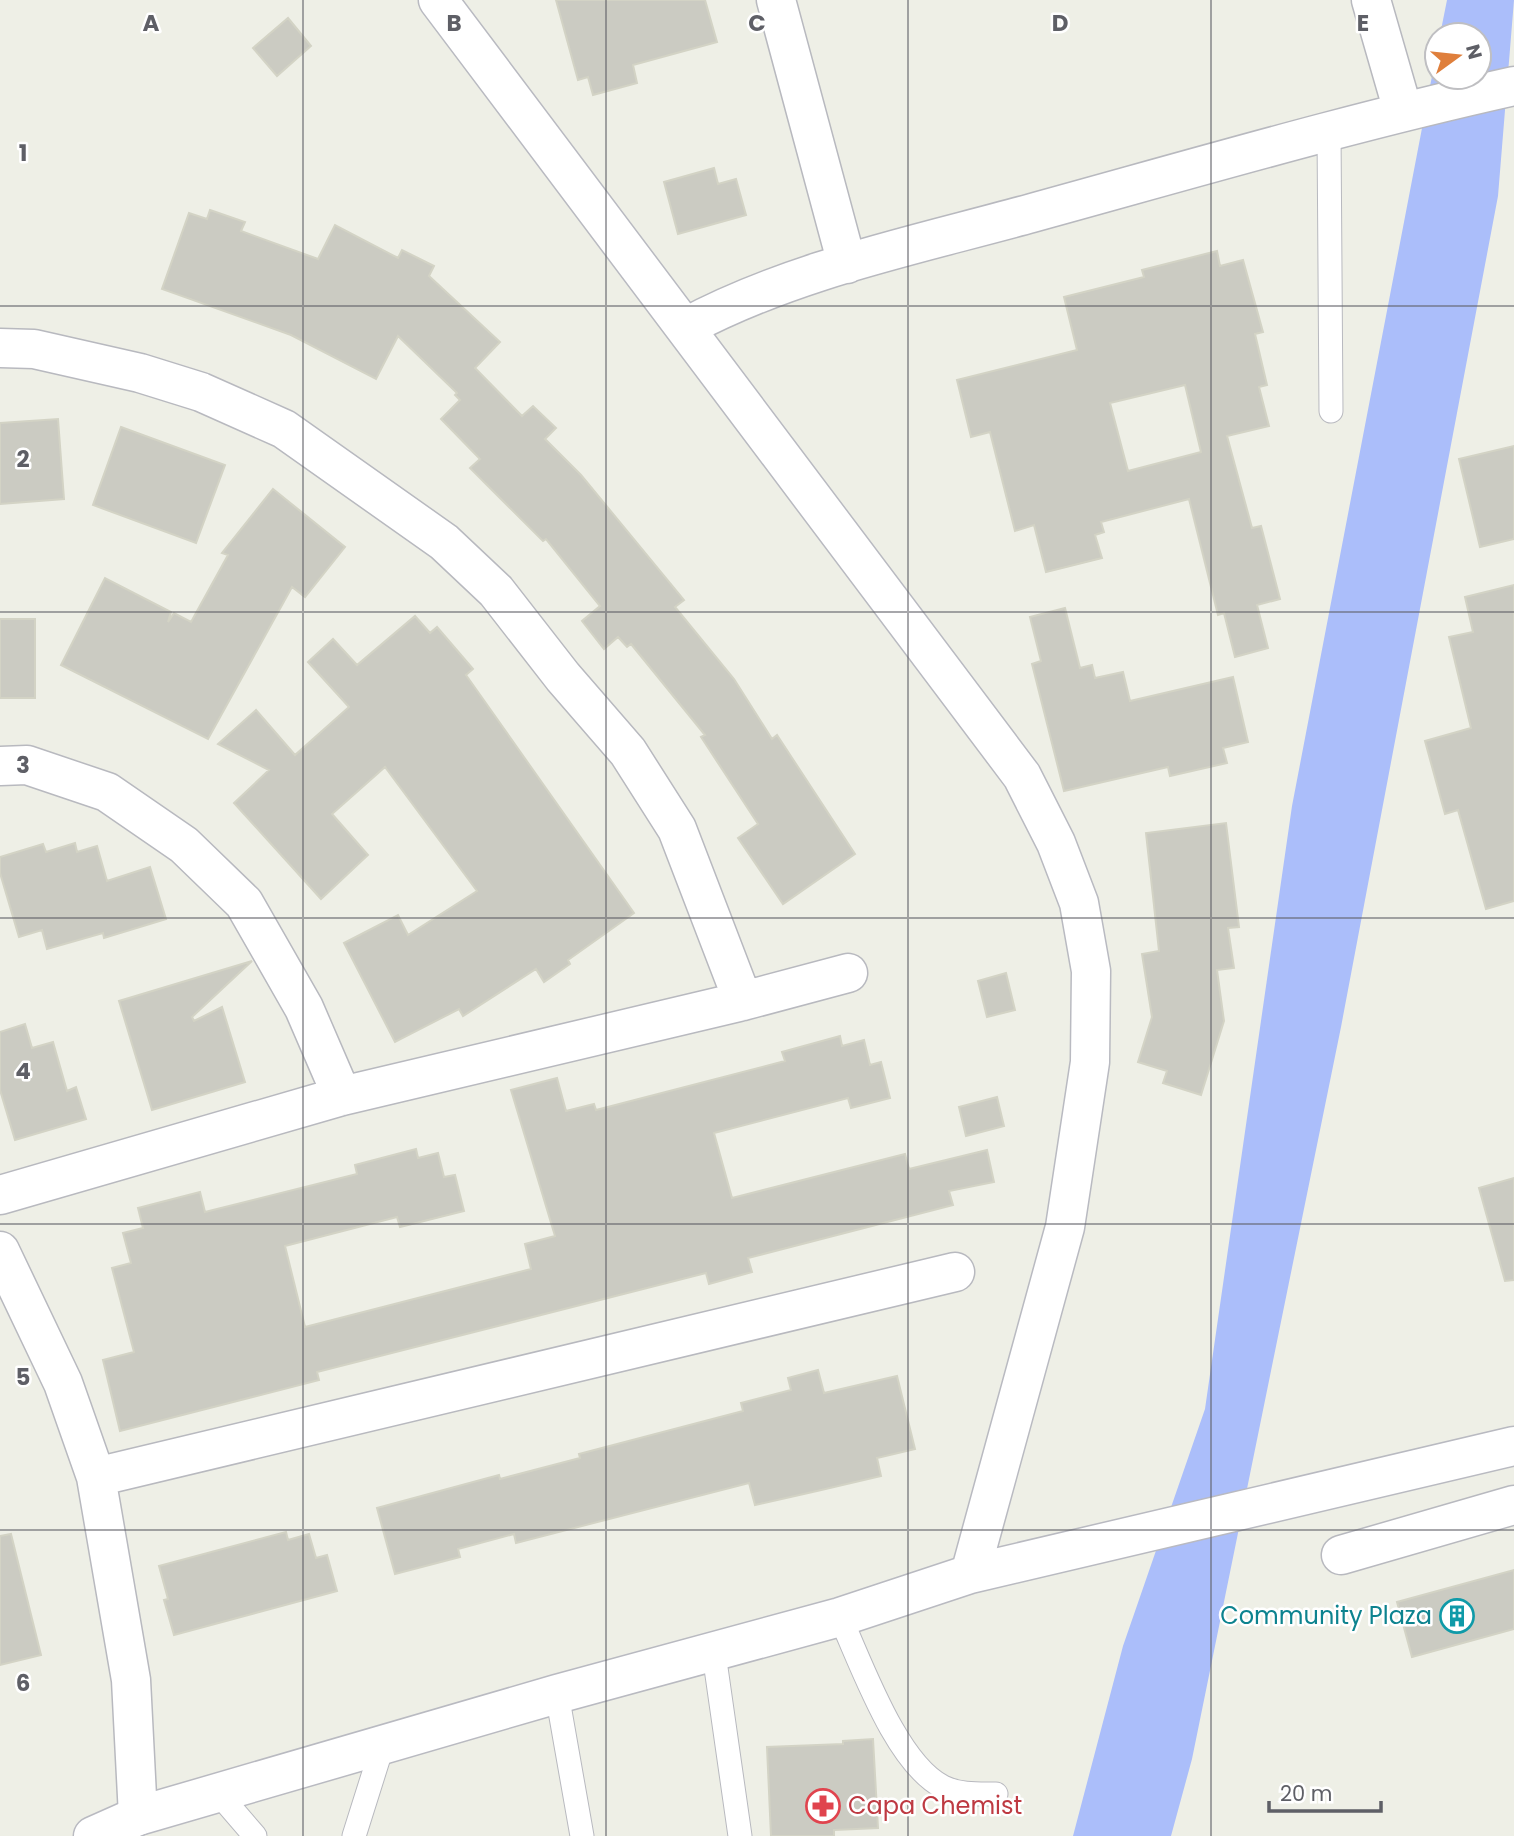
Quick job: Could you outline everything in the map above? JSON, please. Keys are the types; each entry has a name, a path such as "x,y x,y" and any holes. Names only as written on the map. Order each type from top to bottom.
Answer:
{"street":[{"path":"438,0 1021,776 1056,843 1079,903 1091,971 1090,1062 1065,1227 970,1574"},
{"path":"776,0 847,264"},
{"path":"1371,0 1409,110"},
{"path":"685,327 728,304 847,264 1329,131 1514,86"},
{"path":"0,348 34,349 140,373 201,392 284,429 444,542 496,591 563,677 628,752 677,830 743,1001"},
{"path":"0,766 27,765 107,792 184,845 244,903 304,1008 342,1096"},
{"path":"0,1195 342,1096 743,1001 848,973"},
{"path":"0,1251 63,1383 96,1477 131,1680 138,1816"},
{"path":"96,1477 955,1272"},
{"path":"93,1836 138,1816 557,1694 714,1654 840,1617 970,1574 1514,1446"},
{"path":"1340,1555 1514,1505"}],"lane":[{"path":"1329,131 1331,411"},
{"path":"840,1617 899,1745 941,1787 961,1794 996,1794"},
{"path":"714,1654 740,1836"},
{"path":"557,1694 582,1836"},
{"path":"354,1836 383,1744"},
{"path":"218,1793 255,1836"}],"water":[{"path":"1447,0 1514,0 1498,196 1341,1027 1192,1759 1171,1836 1073,1836 1123,1646 1205,1409 1292,806 1429,91 1493,91 1493,21 1443,21"}],"building":[{"path":"556,0 705,0 717,42 633,65 637,83 593,95 588,77 578,80"},
{"path":"288,18 311,46 277,76 253,48"},
{"path":"714,168 718,184 736,179 746,215 678,234 664,182"},
{"path":"210,210 245,222 241,231 318,259 335,225 398,258 402,250 434,266 429,276 500,342 475,368 522,416 533,406 556,428 545,439 581,475 684,600 675,607 734,679 772,739 777,735 855,854 783,904 738,838 758,824 701,737 705,735 631,644 627,647 618,637 604,649 582,621 600,606 546,539 543,541 470,468 480,459 441,419 460,400 455,395 457,393 398,336 376,379 291,335 162,289 189,213 207,219"},
{"path":"1217,251 1220,266 1243,260 1263,332 1255,334 1267,385 1259,387 1269,426 1227,436 1252,528 1261,526 1280,599 1257,605 1268,648 1235,657 1224,613 1218,615 1189,499 1101,522 1104,532 1095,535 1102,558 1046,572 1034,525 1015,531 990,432 971,437 957,380 1077,350 1064,297 1144,277 1142,270","holes":["1185,385 1201,452 1128,471 1110,403"]},
{"path":"58,419 64,499 0,504 0,423"},
{"path":"121,427 225,465 196,543 93,505"},
{"path":"1514,446 1514,539 1480,547 1459,459"},
{"path":"273,489 345,547 305,597 292,587 208,739 61,665 105,578 171,612 168,622 174,613 191,622 228,555 222,553"},
{"path":"1514,585 1514,901 1486,909 1458,810 1445,814 1425,741 1471,728 1449,637 1473,632 1465,597"},
{"path":"1065,608 1080,668 1092,665 1095,678 1123,672 1130,701 1233,677 1248,742 1223,748 1227,763 1170,776 1168,767 1064,791 1032,664 1041,661 1030,617"},
{"path":"415,616 430,633 437,627 473,669 466,675 634,913 568,960 570,964 544,982 536,969 463,1016 459,1009 395,1042 344,943 398,915 408,935 477,891 385,767 332,814 368,855 321,899 234,803 269,770 218,744 256,710 295,755 349,707 308,662 333,639 357,665"},
{"path":"0,619 35,619 35,698 0,698"},
{"path":"1226,823 1239,927 1228,928 1234,968 1217,970 1224,1021 1201,1095 1163,1083 1167,1071 1138,1062 1152,1017 1142,954 1159,951 1146,833"},
{"path":"75,843 77,852 97,846 107,881 150,867 166,919 104,938 103,933 47,949 42,930 19,937 0,873 0,857 43,844 46,852"},
{"path":"252,961 192,1017 194,1021 222,1007 245,1082 152,1110 119,1001"},
{"path":"1006,973 1015,1010 987,1017 978,981"},
{"path":"25,1024 32,1048 53,1042 67,1091 76,1087 86,1119 15,1140 0,1090 0,1032"},
{"path":"840,1036 842,1046 864,1040 870,1065 881,1062 890,1098 851,1108 848,1098 714,1133 732,1198 905,1154 909,1169 987,1150 994,1182 949,1191 953,1205 748,1258 752,1272 709,1284 706,1273 317,1372 319,1380 120,1431 103,1360 134,1352 112,1268 131,1263 123,1233 143,1228 138,1208 200,1192 205,1212 357,1174 355,1165 416,1149 418,1158 438,1153 444,1177 455,1175 464,1211 400,1227 397,1217 285,1246 305,1327 531,1269 525,1244 555,1236 511,1090 557,1078 566,1111 594,1104 596,1110 785,1061 782,1052"},
{"path":"997,1097 1004,1126 966,1136 959,1107"},
{"path":"1514,1178 1514,1280 1505,1281 1479,1188"},
{"path":"818,1370 824,1393 897,1376 915,1449 877,1458 881,1476 755,1505 749,1483 516,1543 514,1534 458,1549 460,1557 395,1574 377,1508 499,1475 500,1479 580,1458 579,1454 743,1411 741,1403 791,1390 788,1378"},
{"path":"286,1532 288,1540 309,1534 316,1558 327,1555 337,1591 174,1635 164,1600 168,1599 159,1566"},
{"path":"11,1534 41,1655 0,1665 0,1536"},
{"name":"Community Plaza","path":"1514,1570 1514,1629 1412,1657 1397,1602"},
{"path":"873,1739 878,1828 834,1830 834,1836 771,1836 767,1747 843,1744 843,1741"}],"place":[{"name":"Community Plaza","path":"1457,1616"},
{"name":"Capa Chemist","path":"823,1806"}]}
